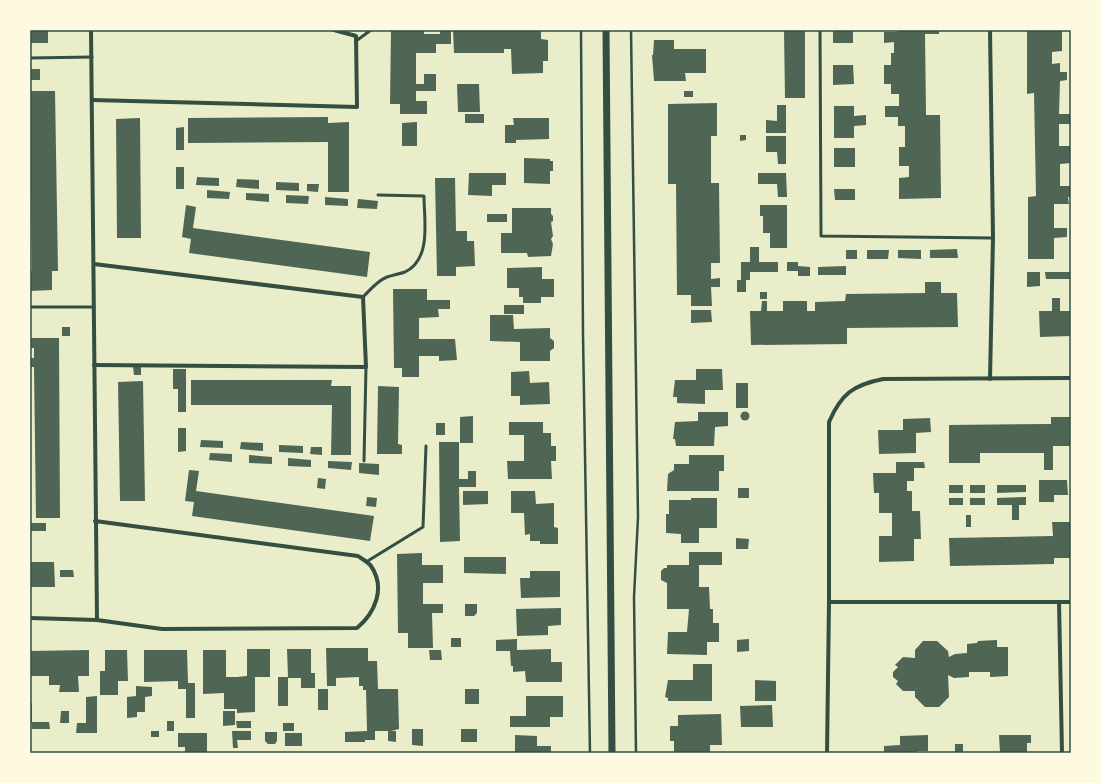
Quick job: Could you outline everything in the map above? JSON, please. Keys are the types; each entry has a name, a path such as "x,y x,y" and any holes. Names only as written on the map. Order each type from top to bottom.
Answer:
{"street":[{"path":"91,30 97,620"},
{"path":"92,100 357,107 356,36 334,30"},
{"path":"606,30 612,753"},
{"path":"990,30 993,238 990,379"},
{"path":"94,264 363,297 366,367 94,365"},
{"path":"827,753 829,422 836,405 849,391 865,382 883,379 947,380 1071,378"},
{"path":"30,618 97,620 162,629 357,628 368,619 375,608 378,594 377,579 371,565 358,556 95,521"},
{"path":"829,602 1071,602"},
{"path":"1059,602 1062,753"}],"lane":[{"path":"356,41 371,30"},
{"path":"820,30 821,236 993,238"},
{"path":"30,58 92,57"},
{"path":"363,297 378,282 387,277 405,272 419,260 425,244 424,196 378,195"},
{"path":"30,307 94,307"},
{"path":"364,461 366,367"},
{"path":"366,562 423,527 426,446"}],"path":[{"path":"581,30 583,335 590,753"},
{"path":"631,30 638,517 634,597 636,753"}],"building":[{"path":"30,30 48,30 48,43 30,43"},
{"path":"391,30 424,30 424,34 440,34 440,30 451,30 451,44 436,44 436,53 416,53 416,84 424,84 424,74 436,74 436,91 416,91 416,101 427,101 427,114 400,114 400,104 390,104"},
{"path":"453,30 541,30 541,39 548,40 548,61 543,61 543,73 512,74 511,49 504,49 504,53 454,53"},
{"path":"784,30 805,30 805,98 785,98"},
{"path":"833,30 853,30 853,43 833,43"},
{"path":"897,30 939,30 939,34 925,34 926,115 940,115 941,198 899,199 899,178 909,177 909,166 899,166 899,147 905,147 905,126 898,126 898,117 885,117 885,106 899,106 899,94 891,94 891,84 884,84 884,65 891,65 891,53 894,53 894,42 884,43 884,32 897,32"},
{"path":"1027,30 1062,30 1062,51 1052,52 1052,64 1060,63 1060,72 1067,72 1067,80 1060,81 1059,114 1071,114 1071,124 1059,124 1059,146 1071,146 1071,163 1060,164 1060,186 1071,186 1071,197 1068,197 1069,204 1054,204 1054,228 1067,228 1067,237 1054,238 1054,259 1028,259 1028,197 1036,196 1034,93 1027,94"},
{"path":"654,40 674,40 674,49 706,49 706,73 685,73 686,81 654,81 652,55"},
{"path":"833,65 853,65 854,84 833,85"},
{"path":"30,69 40,69 40,80 30,80"},
{"path":"457,84 479,84 480,112 458,112"},
{"path":"30,91 55,91 58,271 52,271 52,290 30,291 30,271 32,271"},
{"path":"684,91 693,91 693,97 684,97"},
{"path":"717,103 717,136 711,136 711,183 719,183 720,263 711,263 711,279 720,278 720,287 711,287 712,306 691,306 691,295 677,295 676,184 668,184 668,104"},
{"path":"777,105 786,105 786,133 766,133 766,120 777,121"},
{"path":"834,106 854,106 854,116 866,115 866,125 854,126 854,138 834,138"},
{"path":"465,114 484,114 484,123 465,123"},
{"path":"328,117 328,123 349,122 349,192 328,192 328,142 188,143 188,118"},
{"path":"140,118 141,238 117,238 116,119"},
{"path":"513,118 549,118 549,139 516,140 516,143 505,143 505,125 514,125"},
{"path":"417,122 417,146 402,146 402,123"},
{"path":"184,127 184,150 176,150 176,128"},
{"path":"740,135 746,135 746,140 740,141"},
{"path":"766,136 786,136 786,164 778,164 777,152 766,152"},
{"path":"834,148 855,148 855,167 834,167"},
{"path":"524,158 550,159 550,161 553,161 553,171 550,171 550,184 524,183"},
{"path":"176,167 184,167 184,189 176,189"},
{"path":"469,173 506,173 506,185 492,185 492,196 468,195"},
{"path":"758,173 786,173 787,197 778,197 777,184 758,184"},
{"path":"197,177 219,178 219,186 196,185"},
{"path":"435,178 455,178 456,231 467,231 467,241 474,241 475,266 456,267 456,276 437,276"},
{"path":"237,179 259,180 259,189 236,187"},
{"path":"276,182 299,183 299,191 276,190"},
{"path":"307,184 319,184 318,192 307,191"},
{"path":"834,189 855,189 855,200 835,200"},
{"path":"207,190 230,192 229,199 207,198"},
{"path":"246,193 269,194 269,202 246,200"},
{"path":"286,195 309,196 308,204 286,203"},
{"path":"325,197 348,199 348,206 325,205"},
{"path":"358,199 378,201 377,209 357,208"},
{"path":"186,205 196,207 193,228 370,252 367,277 189,253 191,239 182,237"},
{"path":"760,205 787,205 787,248 770,248 770,233 763,233 763,216 760,216"},
{"path":"512,208 551,208 551,214 553,216 553,221 551,222 553,236 551,239 553,244 551,256 528,257 527,253 501,253 501,233 512,233"},
{"path":"487,214 507,214 507,222 487,222"},
{"path":"750,247 759,247 759,262 778,262 778,272 750,272 750,280 746,280 746,292 737,292 737,280 741,280 741,262 750,262"},
{"path":"957,249 958,258 930,258 930,250"},
{"path":"846,250 857,250 857,259 846,259"},
{"path":"867,250 889,250 888,259 867,259"},
{"path":"898,250 921,250 921,259 898,258"},
{"path":"787,262 798,262 798,266 810,267 810,276 798,276 798,271 787,271"},
{"path":"846,266 846,275 818,275 818,267"},
{"path":"542,267 542,279 554,279 554,297 541,297 541,303 523,303 523,297 519,297 519,288 507,288 507,268"},
{"path":"1027,272 1040,272 1040,286 1027,287"},
{"path":"1045,272 1071,272 1071,279 1046,279"},
{"path":"925,282 941,282 941,293 957,293 958,327 847,328 847,344 751,345 750,311 761,311 762,301 767,301 767,311 783,311 783,301 807,301 807,311 815,311 815,302 845,301 846,294 925,293"},
{"path":"393,289 427,289 427,300 450,300 450,309 438,309 439,317 419,318 419,339 455,339 457,360 439,361 439,356 419,356 419,377 402,377 402,368 394,368"},
{"path":"760,292 767,292 767,299 760,299"},
{"path":"1052,298 1060,298 1060,311 1071,311 1071,336 1040,337 1039,311 1052,311"},
{"path":"504,305 524,305 524,314 504,314"},
{"path":"691,310 711,310 712,322 691,323"},
{"path":"490,315 513,315 514,329 550,328 550,338 554,341 554,348 550,351 550,361 520,361 520,342 490,341"},
{"path":"62,327 70,327 70,336 62,336"},
{"path":"30,338 59,338 60,518 36,518 34,367 30,367 30,358 34,358 34,348 30,348"},
{"path":"133,367 141,367 141,375 134,375"},
{"path":"173,369 186,369 186,412 178,412 178,389 173,389"},
{"path":"696,369 722,369 723,390 705,390 705,404 677,403 677,397 673,397 675,380 696,380"},
{"path":"529,371 530,383 549,382 550,404 520,405 520,396 511,396 511,372"},
{"path":"191,380 332,380 331,386 351,386 351,455 331,455 332,405 191,405"},
{"path":"143,381 145,501 120,501 118,382"},
{"path":"736,383 748,383 748,408 736,408"},
{"path":"378,386 399,387 398,444 402,445 402,454 377,454"},
{"path":"745,411 750,416 745,421 740,416"},
{"path":"698,412 728,412 728,426 715,427 714,446 676,446 675,439 673,439 675,422 698,421"},
{"path":"473,416 473,443 460,443 460,417"},
{"path":"1051,417 1071,417 1071,446 1053,446 1053,470 1044,470 1044,453 980,453 980,463 949,463 949,425 1051,424"},
{"path":"930,418 931,432 916,433 916,453 879,454 878,430 903,430 903,419"},
{"path":"509,422 543,422 543,433 551,433 551,446 556,446 556,461 551,461 552,479 508,479 507,461 524,461 524,435 509,435"},
{"path":"436,423 445,423 445,435 436,435"},
{"path":"178,428 186,428 186,451 178,452"},
{"path":"201,440 223,441 223,448 200,447"},
{"path":"241,442 263,443 263,451 240,449"},
{"path":"439,442 459,442 459,479 468,479 468,471 476,471 476,487 459,487 460,541 440,542"},
{"path":"279,445 303,446 303,453 279,452"},
{"path":"311,447 322,447 322,455 310,454"},
{"path":"210,453 232,454 232,462 209,460"},
{"path":"249,455 272,457 272,464 249,463"},
{"path":"689,455 724,455 724,471 719,471 719,491 667,491 668,474 674,470 674,464 689,464"},
{"path":"288,458 311,460 311,467 288,466"},
{"path":"328,461 352,462 351,470 328,468"},
{"path":"896,462 924,462 925,468 914,468 914,481 907,481 907,491 912,491 912,511 920,511 921,539 914,539 914,561 879,562 879,536 892,536 892,513 879,513 879,493 874,493 873,473 896,473"},
{"path":"359,463 379,464 379,475 359,473"},
{"path":"189,470 199,471 196,491 374,516 370,541 192,516 194,502 185,501"},
{"path":"318,478 326,479 325,489 317,488"},
{"path":"1039,480 1067,480 1068,495 1054,495 1054,502 1039,502"},
{"path":"949,485 963,485 963,493 949,493"},
{"path":"970,485 985,485 985,493 970,493"},
{"path":"997,485 1026,485 1026,492 997,493"},
{"path":"738,488 749,488 749,498 738,498"},
{"path":"463,491 488,491 488,504 463,505"},
{"path":"511,491 535,491 536,504 554,503 554,527 558,528 558,544 540,544 540,541 530,541 530,534 525,535 524,513 511,513"},
{"path":"367,497 377,498 376,507 366,506"},
{"path":"1026,497 1026,505 1019,505 1019,520 1012,520 1012,505 997,505 997,498"},
{"path":"691,498 717,498 717,528 699,528 699,543 681,543 681,534 666,533 666,514 669,514 669,500 691,500"},
{"path":"949,498 963,498 963,505 949,505"},
{"path":"970,498 985,498 985,505 970,505"},
{"path":"966,515 971,515 971,527 966,527"},
{"path":"1052,522 1071,522 1071,558 1054,558 1054,564 950,566 949,538 1053,536"},
{"path":"30,523 46,523 46,531 30,531"},
{"path":"736,538 749,539 748,549 736,549"},
{"path":"689,552 722,552 722,565 699,565 699,587 709,587 710,609 713,609 713,623 719,623 719,642 707,642 707,655 667,654 668,632 687,632 689,609 667,609 667,583 661,580 661,571 664,568 667,568 667,565 689,565"},
{"path":"422,553 422,565 443,565 443,583 423,583 423,604 443,604 443,613 432,613 433,648 408,648 408,633 398,633 397,554"},
{"path":"464,557 506,557 506,574 464,573"},
{"path":"30,562 54,562 55,587 30,587"},
{"path":"60,570 73,570 74,577 60,577"},
{"path":"530,571 560,571 560,597 521,598 520,578 530,578"},
{"path":"465,604 477,604 477,613 474,616 465,616"},
{"path":"561,608 561,625 548,626 548,635 517,636 516,609"},
{"path":"451,638 461,638 461,647 451,647"},
{"path":"517,639 517,650 551,649 551,662 562,662 562,682 526,682 525,671 513,672 510,651 496,651 496,640"},
{"path":"749,639 749,651 737,652 737,640"},
{"path":"997,640 997,647 1008,647 1008,676 990,677 990,672 969,672 969,677 954,678 948,675 949,697 939,707 925,707 915,697 915,691 903,691 896,684 898,681 893,677 893,672 898,667 895,665 903,657 915,658 915,650 923,641 937,641 948,651 949,657 955,654 967,653 967,644 977,643 978,641"},
{"path":"326,648 368,648 368,661 377,661 378,689 398,689 399,729 391,731 396,731 396,742 388,741 388,731 375,731 375,740 365,740 365,742 345,742 345,732 367,731 366,690 363,690 363,686 359,686 359,677 336,678 336,686 327,686"},
{"path":"247,649 270,649 270,677 255,677 255,712 237,713 237,709 224,709 224,693 203,694 203,650 226,650 226,677 237,677 247,676"},
{"path":"287,649 311,649 311,673 315,673 315,688 301,688 301,678 288,678 288,706 278,706 278,677 288,677"},
{"path":"89,650 89,676 78,676 79,692 59,692 60,685 49,685 49,676 30,676 30,651"},
{"path":"105,650 127,650 128,681 118,681 118,695 100,695 100,671 105,671"},
{"path":"144,650 187,650 188,683 195,683 195,718 186,718 186,689 178,689 178,681 144,682"},
{"path":"429,650 441,650 442,660 430,660"},
{"path":"693,664 712,664 712,701 668,701 668,698 665,697 668,680 693,680"},
{"path":"755,680 776,681 776,701 755,701"},
{"path":"136,686 152,687 152,696 145,697 145,712 137,712 137,717 127,718 127,697 136,696"},
{"path":"318,689 328,689 328,710 318,710"},
{"path":"465,689 479,689 479,704 465,704"},
{"path":"97,696 97,733 76,733 77,723 86,723 86,697"},
{"path":"526,696 563,696 563,717 550,717 550,727 510,727 510,716 526,716"},
{"path":"30,703 32,703 32,722 49,722 50,729 32,729 32,723 30,723"},
{"path":"772,705 773,727 741,727 740,706"},
{"path":"61,711 69,711 69,723 60,723"},
{"path":"223,711 235,711 235,725 223,726"},
{"path":"721,714 722,745 710,745 710,753 674,753 674,741 670,741 670,726 678,726 678,715"},
{"path":"167,721 174,721 174,731 167,731"},
{"path":"236,721 251,721 251,728 237,728"},
{"path":"283,723 294,723 294,731 283,731"},
{"path":"412,729 423,729 423,746 412,745"},
{"path":"461,729 477,729 477,742 461,742"},
{"path":"151,731 159,731 159,737 151,737"},
{"path":"232,731 251,731 251,740 237,740 238,748 233,748"},
{"path":"265,732 277,732 277,741 275,744 268,744 265,741"},
{"path":"178,733 207,733 207,753 185,753 185,747 178,747"},
{"path":"285,733 302,733 302,746 285,746"},
{"path":"515,735 537,736 537,746 551,746 551,753 515,753"},
{"path":"928,735 928,751 917,751 917,753 884,753 884,746 900,745 900,736"},
{"path":"999,735 1031,735 1031,743 1027,743 1027,753 1000,753"},
{"path":"955,744 963,744 963,753 955,753"}]}
